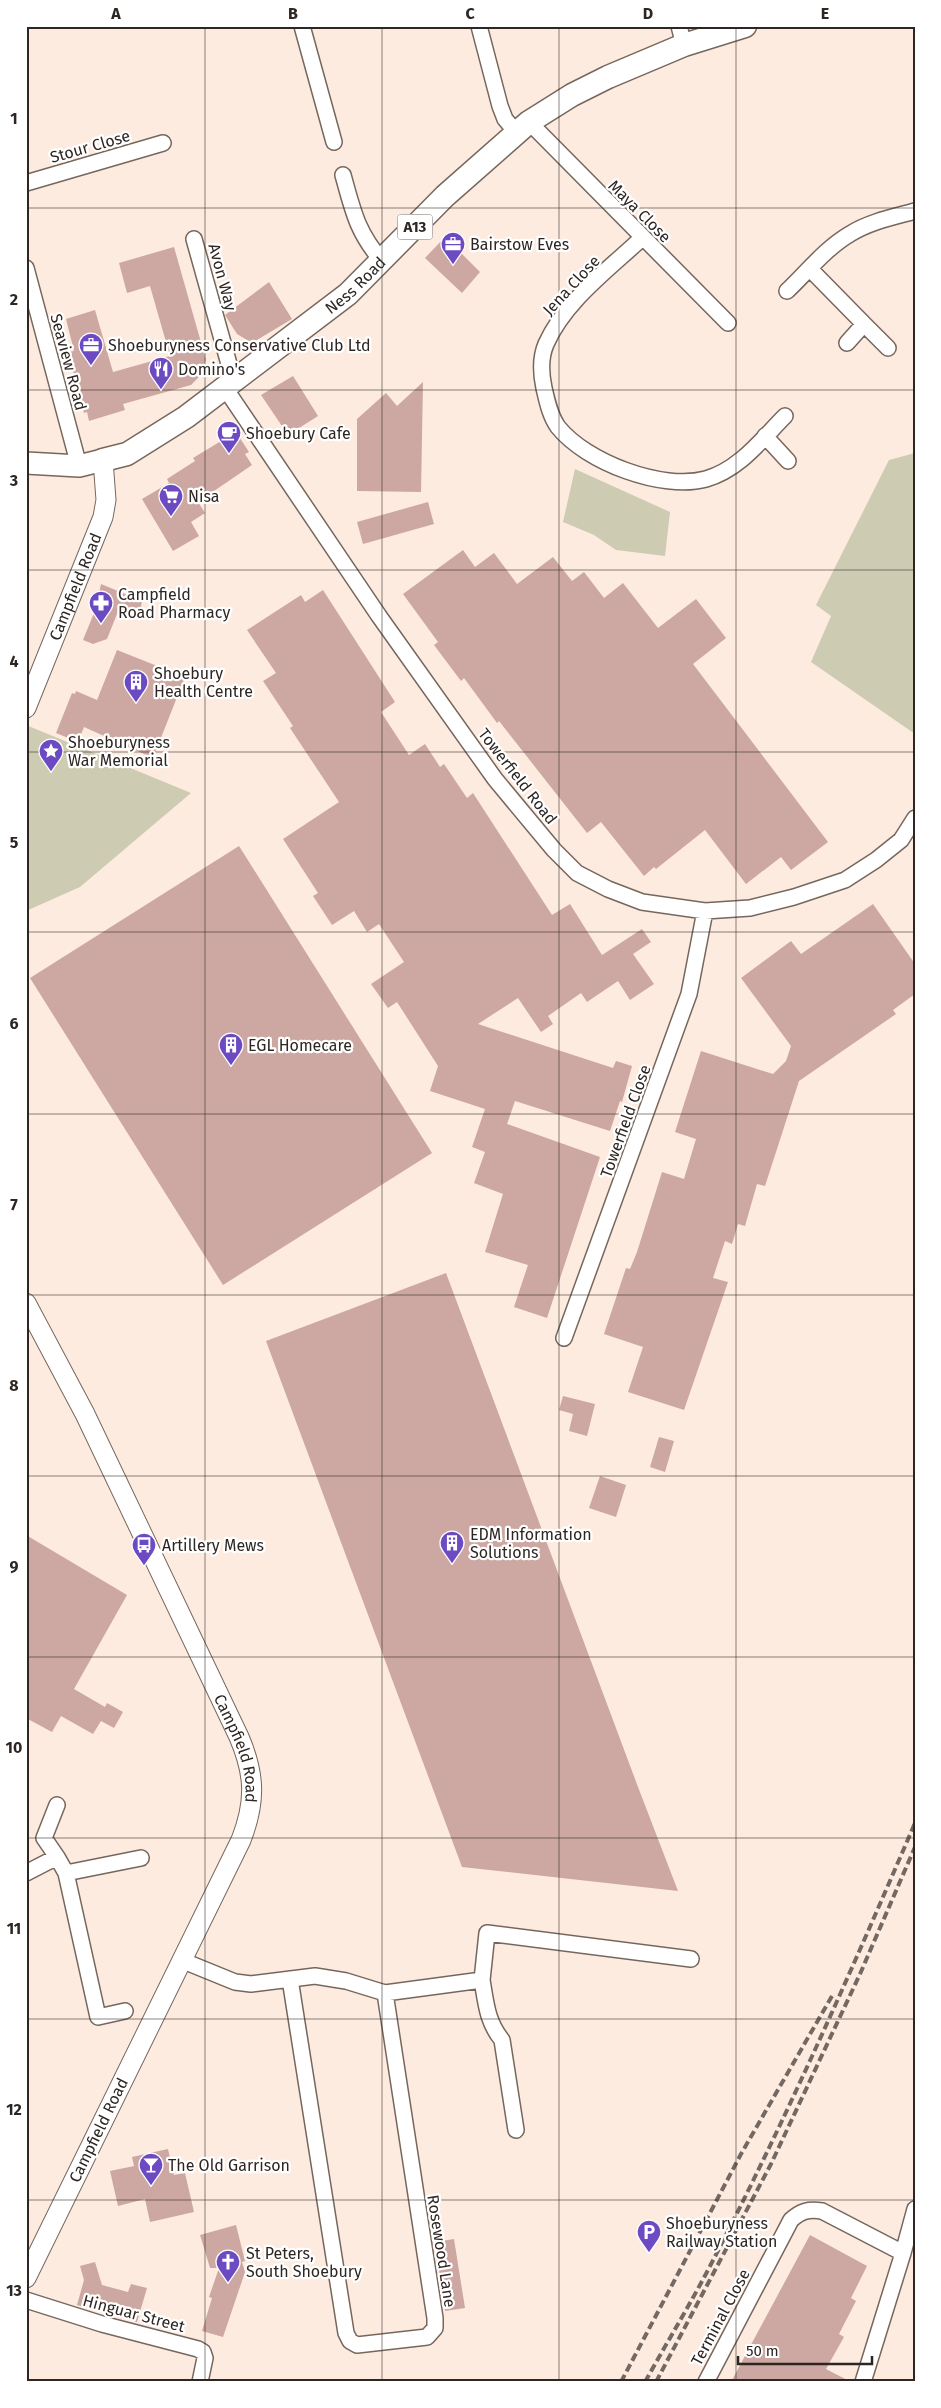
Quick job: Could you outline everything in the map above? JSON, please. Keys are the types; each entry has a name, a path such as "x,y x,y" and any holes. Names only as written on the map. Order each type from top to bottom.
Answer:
{"main road":[{"name":"Ness Road","path":"26,463 78,466 127,454 158,436 230,385 348,294 445,196 523,127 572,95 681,36 745,26"}],"street":[{"path":"302,26 334,142"},
{"name":"Maya Close","path":"479,26 505,119 523,127 642,238 728,322"},
{"name":"Stour Close","path":"26,183 163,143"},
{"path":"343,176 358,227 365,242 382,261"},
{"path":"787,291 838,242 850,234 868,225 915,211"},
{"name":"Jena Close","path":"642,238 569,308 556,326 546,345 541,365 543,383 548,408 558,426 572,441 594,457 659,480 680,481 705,479 727,470 740,462 785,416"},
{"name":"Avon Way","path":"194,239 230,385"},
{"name":"Seaview Road","path":"26,268 78,466"},
{"path":"810,269 888,348"},
{"path":"847,343 864,324"},
{"name":"Towerfield Road","path":"230,385 379,616 495,779 554,850 577,873 608,889 642,902 705,912 750,908 794,897 845,880 876,860 901,840 915,818"},
{"path":"765,436 788,461"},
{"name":"Campfield Road","path":"26,708 104,517 106,500 103,460"},
{"name":"Towerfield Close","path":"564,1338 690,994 705,912"},
{"name":"Campfield Road","path":"26,1303 85,1414 239,1737 251,1770 252,1801 246,1828 26,2278"},
{"path":"57,1805 44,1838 66,1873 98,2017 125,2012"},
{"path":"26,1873 57,1857"},
{"path":"66,1873 141,1858"},
{"path":"516,2130 502,2040 493,2029 488,2016 482,1980 487,1933 692,1959"},
{"path":"181,1960 235,1982 251,1984 315,1976 330,1977 385,1993 482,1980"},
{"name":"Rosewood Lane","path":"290,1979 346,2333 350,2341 357,2345 427,2337 435,2328 385,1993"},
{"name":"Terminal Close","path":"706,2382 791,2220 800,2212 811,2209 822,2211 903,2253"},
{"path":"862,2382 915,2209"},
{"name":"Hinguar Street","path":"26,2300 102,2324 198,2349 204,2352 206,2358 200,2382"}],"shaded area":[{"path":"915,453 915,734 811,662 831,616 816,605 889,460"},
{"path":"575,469 670,512 665,556 616,550 594,535 563,522"},
{"path":"26,725 191,793 80,887 26,911"}],"building":[{"name":"Bairstow Eves","path":"445,237 480,272 462,293 425,258"},
{"path":"174,247 206,360 198,378 191,385 123,404 125,410 89,421 87,412 84,413 68,352 74,351 66,319 95,310 113,372 170,356 150,286 127,293 119,263"},
{"path":"269,282 292,319 252,343 237,334 225,315"},
{"path":"293,376 318,416 288,435 261,395"},
{"path":"423,382 421,492 357,491 357,419 386,393 397,406"},
{"path":"236,432 249,452 245,454 252,465 198,502 205,513 191,522 199,536 173,551 142,499 169,483 167,479 195,461 193,458"},
{"path":"428,502 434,524 363,544 357,522"},
{"path":"463,550 475,567 494,553 517,584 553,557 572,581 584,572 604,598 623,583 658,628 696,599 726,638 693,664 828,842 791,870 781,857 746,884 705,830 656,869 654,867 644,876 601,822 587,833 499,721 497,723 464,678 461,681 434,645 438,642 403,594"},
{"path":"101,584 142,601 139,618 119,609 107,639 93,644 83,640 96,608"},
{"path":"323,590 395,702 381,712 409,755 425,744 440,767 444,764 467,798 473,793 552,915 570,904 602,955 642,929 651,942 633,954 654,984 630,1000 618,981 587,1002 581,993 548,1016 553,1024 541,1032 518,998 478,1024 613,1068 616,1061 632,1066 622,1102 620,1101 610,1131 515,1101 507,1124 600,1157 547,1318 514,1307 528,1265 485,1252 503,1194 474,1183 485,1152 472,1147 485,1109 430,1091 438,1066 397,1002 388,1008 371,984 404,962 379,924 367,932 354,911 332,925 313,896 318,893 283,839 339,802 290,728 293,726 263,681 276,673 247,630 301,595 305,602"},
{"name":"Shoebury Health Centre","path":"117,650 185,677 153,758 84,727 78,742 56,733 72,693 75,694 76,691 97,700"},
{"name":"EGL Homecare","path":"239,846 432,1153 223,1285 30,978"},
{"path":"873,904 915,964 915,994 893,1010 896,1014 799,1081 765,1186 757,1184 745,1226 738,1224 732,1244 725,1241 713,1278 728,1282 684,1410 628,1392 643,1347 604,1334 626,1268 630,1269 637,1252 662,1172 684,1179 696,1139 675,1132 701,1051 773,1074 786,1061 791,1046 741,978 791,941 801,954"},
{"name":"EDM Information Solutions","path":"446,1273 678,1891 462,1867 266,1341"},
{"path":"563,1396 595,1404 587,1436 569,1431 573,1414 559,1410"},
{"path":"659,1437 674,1441 665,1472 650,1467"},
{"path":"600,1476 626,1485 616,1517 589,1508"},
{"path":"26,1535 127,1595 74,1689 105,1707 107,1703 123,1712 114,1728 101,1721 93,1734 61,1716 52,1732 26,1718"},
{"name":"The Old Garrison","path":"168,2149 174,2175 185,2173 194,2212 150,2222 145,2199 118,2206 110,2171 134,2166 132,2157"},
{"name":"St Peters, South Shoebury","path":"236,2225 245,2261 242,2262 245,2272 223,2337 202,2331 212,2298 209,2297 219,2268 210,2268 200,2235"},
{"path":"810,2235 867,2266 851,2298 856,2301 839,2334 844,2337 826,2369 851,2382 731,2382"},
{"path":"454,2239 465,2308 445,2311 435,2242"},
{"path":"95,2262 102,2285 128,2292 131,2284 147,2288 137,2322 77,2305 84,2280 80,2266"}],"railway":[{"path":"645,2382 708,2270 763,2160 841,1992 915,1823"},
{"path":"656,2382 771,2164 860,1974 915,1847"},
{"path":"621,2382 741,2154 832,1996"}],"place":[{"name":"Bairstow Eves","path":"453,265"},
{"name":"Shoeburyness Conservative Club Ltd","path":"91,366"},
{"name":"Domino's","path":"161,390"},
{"name":"Shoebury Cafe","path":"229,454"},
{"name":"Nisa","path":"171,517"},
{"name":"Campfield Road Pharmacy","path":"101,624"},
{"name":"Shoebury Health Centre","path":"136,703"},
{"name":"Shoeburyness War Memorial","path":"51,772"},
{"name":"EGL Homecare","path":"231,1066"},
{"name":"EDM Information Solutions","path":"452,1564"},
{"name":"Artillery Mews","path":"144,1566"},
{"name":"The Old Garrison","path":"151,2186"},
{"name":"Shoeburyness Railway Station","path":"649,2253"},
{"name":"St Peters, South Shoebury","path":"228,2283"}]}
